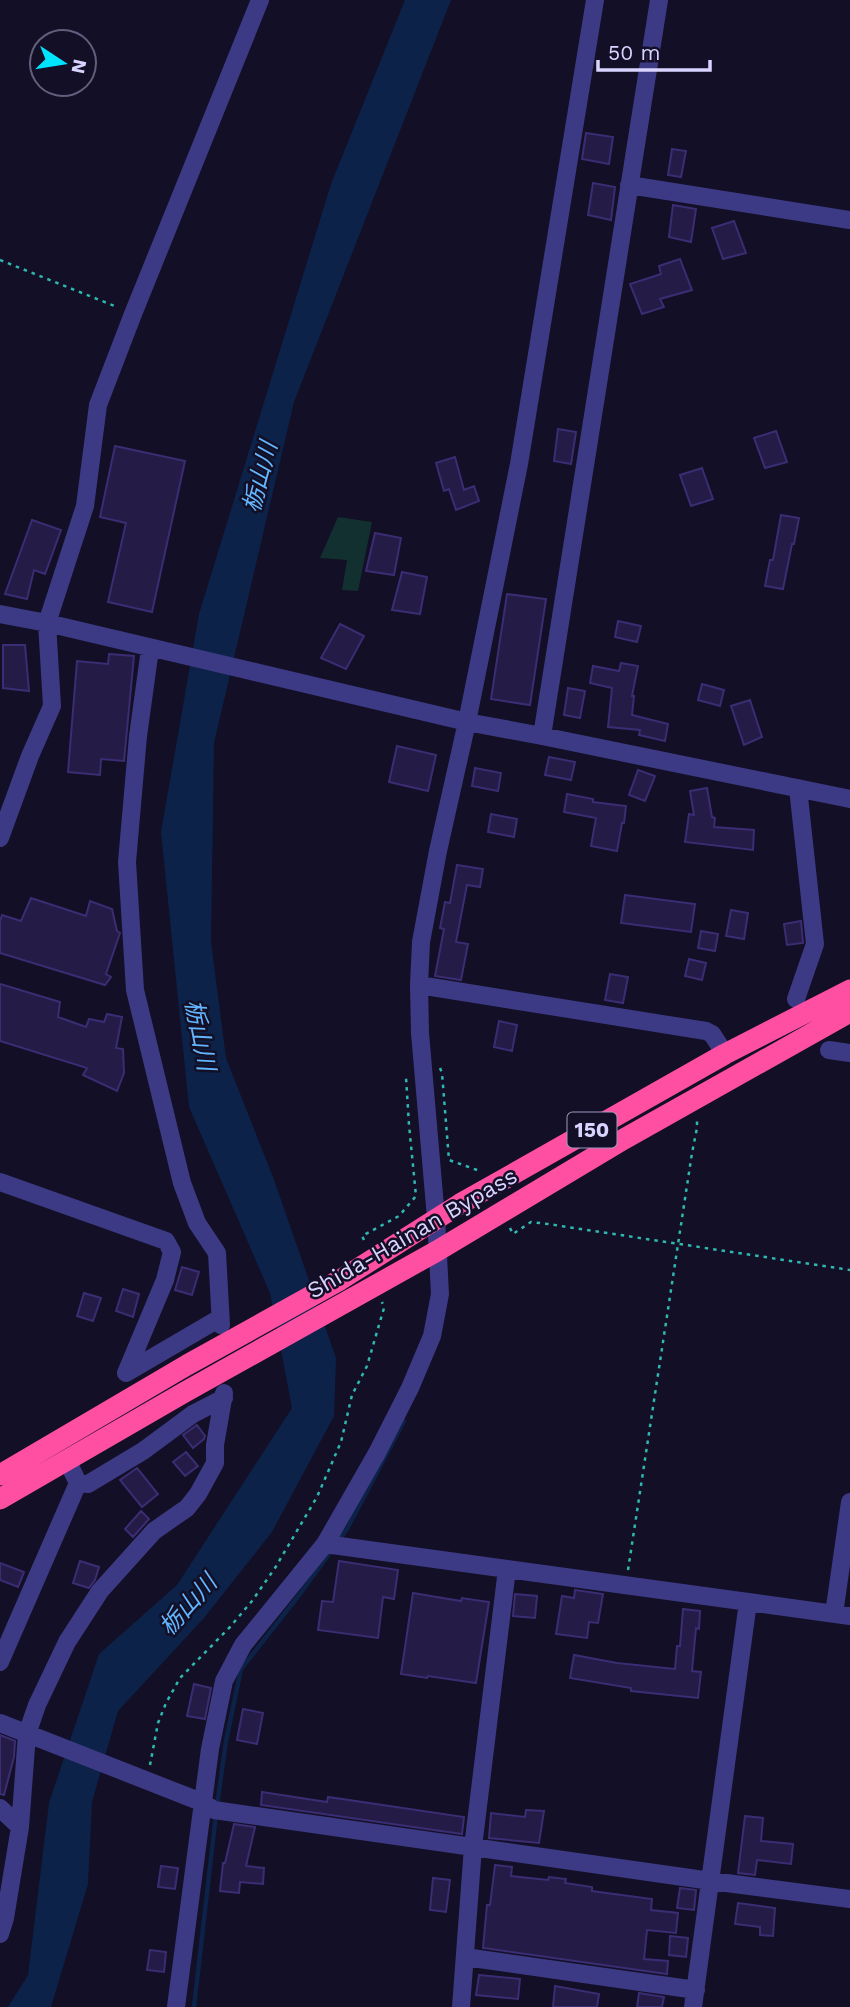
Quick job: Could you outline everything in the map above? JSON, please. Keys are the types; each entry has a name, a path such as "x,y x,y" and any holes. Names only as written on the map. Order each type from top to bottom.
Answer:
{"highway":[{"name":"Shida-Hainan Bypass","path":"0,1475 340,1280 436,1218 725,1054 850,990"},
{"name":"Shida-Hainan Bypass","path":"0,1499 850,1012"}],"street":[{"path":"0,838 30,756 52,706 47,623 85,506 98,405 260,0"},
{"path":"176,2007 210,1749 224,1681 243,1645 333,1545 410,1388 432,1336 440,1294 422,1051 419,985 421,942 519,464 594,0"},
{"path":"542,736 659,0"},
{"path":"629,185 850,220"},
{"path":"0,614 467,722 850,799"},
{"path":"0,1182 166,1241 172,1252 165,1280 126,1373 221,1321 217,1253 197,1223 182,1183 135,990 127,862 138,737 154,650"},
{"path":"796,999 815,944 798,788"},
{"path":"419,985 706,1031 712,1034 725,1054"},
{"path":"829,1050 850,1053"},
{"path":"0,1934 20,1826 37,1705 67,1642 100,1591 154,1531 187,1508 198,1494 215,1463 215,1445 224,1395 143,1451 88,1484 78,1483"},
{"path":"0,1662 78,1483 67,1460"},
{"path":"333,1545 842,1615 850,1503"},
{"path":"461,2007 474,1847 507,1569"},
{"path":"465,1957 695,1999 748,1602"},
{"path":"0,1723 204,1803 215,1810 850,1899"},
{"path":"0,1808 20,1826"}],"path":[{"path":"0,260 133,314"},
{"path":"422,1051 438,1064 442,1073 450,1160 481,1171"},
{"path":"364,1240 362,1236 399,1216 416,1196 406,1071"},
{"path":"625,1585 698,1128 698,1118 690,1102"},
{"path":"510,1228 513,1234 531,1222 850,1270"},
{"path":"144,1781 158,1723 180,1678 253,1601 317,1497 341,1442 352,1395 367,1366 384,1308 382,1302"}],"green space":[{"path":"338,517 372,522 358,591 342,590 347,560 320,558"}],"water":[{"name":"栃山川","path":"405,0 451,0 294,402 214,743 211,942 226,1058 273,1177 336,1358 334,1416 272,1532 204,1618 118,1711 92,1802 88,1884 51,2007 8,2007 28,1975 49,1803 99,1654 177,1585 292,1408 270,1293 189,1107 161,832 199,614 331,184"}],"building":[{"path":"586,133 613,137 609,164 582,159"},
{"path":"672,149 686,151 681,177 668,175"},
{"path":"593,183 615,187 611,220 588,215"},
{"path":"673,205 696,209 691,242 669,237"},
{"path":"734,221 746,253 723,259 712,228"},
{"path":"680,259 692,290 660,299 664,307 642,314 630,284 661,274 659,266"},
{"path":"558,429 576,432 571,464 554,461"},
{"path":"776,431 787,462 765,468 754,438"},
{"path":"115,446 185,461 152,612 108,602 126,523 100,517"},
{"path":"455,457 464,490 474,486 479,501 456,510 449,489 444,491 436,463"},
{"path":"702,468 713,499 691,506 680,475"},
{"path":"781,515 799,518 783,589 765,586"},
{"path":"32,520 61,530 45,574 34,570 27,599 5,594"},
{"path":"375,533 401,538 394,575 366,571"},
{"path":"402,572 427,577 420,614 392,610"},
{"path":"507,594 546,599 530,705 491,699"},
{"path":"618,621 641,626 637,642 615,637"},
{"path":"340,624 364,636 346,669 321,658"},
{"path":"3,645 25,645 29,691 3,688"},
{"path":"109,654 134,656 124,761 101,759 100,775 68,772 77,661 108,664"},
{"path":"621,663 638,666 632,696 632,715 668,724 665,741 639,735 640,730 608,727 612,688 590,683 593,666 619,671"},
{"path":"702,684 724,690 720,706 698,700"},
{"path":"568,688 585,691 580,718 564,715"},
{"path":"750,700 762,737 744,745 731,706"},
{"path":"397,746 436,755 428,791 389,782"},
{"path":"549,757 575,762 571,780 545,775"},
{"path":"475,768 501,773 498,791 472,786"},
{"path":"638,770 655,776 645,801 629,795"},
{"path":"707,788 712,817 715,818 714,827 754,830 753,850 685,842 689,814 694,815 690,791"},
{"path":"567,794 593,799 593,802 626,806 617,851 591,846 596,818 564,812"},
{"path":"491,814 517,819 514,837 488,832"},
{"path":"457,865 483,869 480,887 467,885 456,942 468,944 461,980 435,976 444,929 440,928 445,902 450,903"},
{"path":"625,895 695,904 691,932 621,923"},
{"path":"31,898 86,916 90,901 112,909 117,931 120,933 106,974 111,977 105,985 0,953 2,915 21,921"},
{"path":"731,910 748,913 744,939 726,936"},
{"path":"801,921 803,943 787,945 784,924"},
{"path":"701,931 718,934 715,951 698,948"},
{"path":"689,959 706,963 702,980 685,976"},
{"path":"610,974 628,977 623,1003 605,1000"},
{"path":"0,984 60,1002 58,1017 86,1027 89,1019 104,1022 107,1014 122,1017 116,1048 123,1049 124,1073 117,1091 83,1075 87,1068 0,1041"},
{"path":"499,1021 517,1025 512,1051 494,1047"},
{"path":"182,1267 199,1272 192,1295 175,1290"},
{"path":"123,1289 139,1294 133,1317 116,1311"},
{"path":"84,1293 101,1298 93,1321 77,1316"},
{"path":"197,1425 205,1436 193,1448 183,1435"},
{"path":"186,1452 198,1466 185,1476 173,1462"},
{"path":"137,1468 158,1494 142,1507 120,1480"},
{"path":"141,1511 149,1519 133,1537 125,1529"},
{"path":"80,1561 99,1567 89,1588 73,1583"},
{"path":"339,1561 398,1570 394,1599 383,1597 378,1638 318,1630 322,1601 333,1602"},
{"path":"0,1563 24,1572 18,1587 0,1580"},
{"path":"575,1590 603,1594 598,1623 589,1622 587,1638 556,1634 562,1596 574,1598"},
{"path":"413,1593 461,1601 462,1598 489,1602 476,1683 401,1674"},
{"path":"515,1594 537,1596 535,1618 513,1616"},
{"path":"683,1609 700,1611 692,1671 701,1672 698,1698 631,1691 631,1688 570,1678 574,1655 675,1669"},
{"path":"194,1684 211,1688 205,1719 187,1716"},
{"path":"243,1709 263,1713 257,1744 237,1740"},
{"path":"0,1735 15,1741 14,1757 4,1795 0,1794"},
{"path":"262,1792 327,1802 328,1797 464,1817 462,1834 261,1805"},
{"path":"526,1810 544,1811 539,1843 489,1838 491,1813 525,1817"},
{"path":"745,1816 763,1818 761,1841 793,1844 791,1864 757,1860 755,1875 738,1873"},
{"path":"234,1824 255,1827 246,1866 264,1868 263,1884 240,1882 239,1893 220,1891 223,1863"},
{"path":"495,1865 512,1867 511,1876 566,1879 565,1883 592,1887 592,1891 652,1899 651,1910 678,1913 676,1933 647,1930 644,1959 668,1961 667,1974 483,1948 487,1905 490,1905"},
{"path":"161,1866 178,1868 175,1889 158,1887"},
{"path":"433,1878 450,1880 446,1912 430,1910"},
{"path":"680,1888 696,1890 694,1910 677,1908"},
{"path":"738,1903 775,1908 773,1936 760,1935 760,1927 735,1924"},
{"path":"670,1936 688,1938 686,1957 669,1955"},
{"path":"150,1950 166,1952 164,1972 147,1970"},
{"path":"479,1975 520,1979 518,1999 476,1995"},
{"path":"555,1986 599,1994 597,2007 553,2007"},
{"path":"639,1993 664,1997 662,2007 637,2007"}],"waterway":[{"path":"339,1540 404,1421"},
{"path":"217,1806 226,1741 241,1669 332,1550"},
{"path":"194,2007 216,1814"}]}
